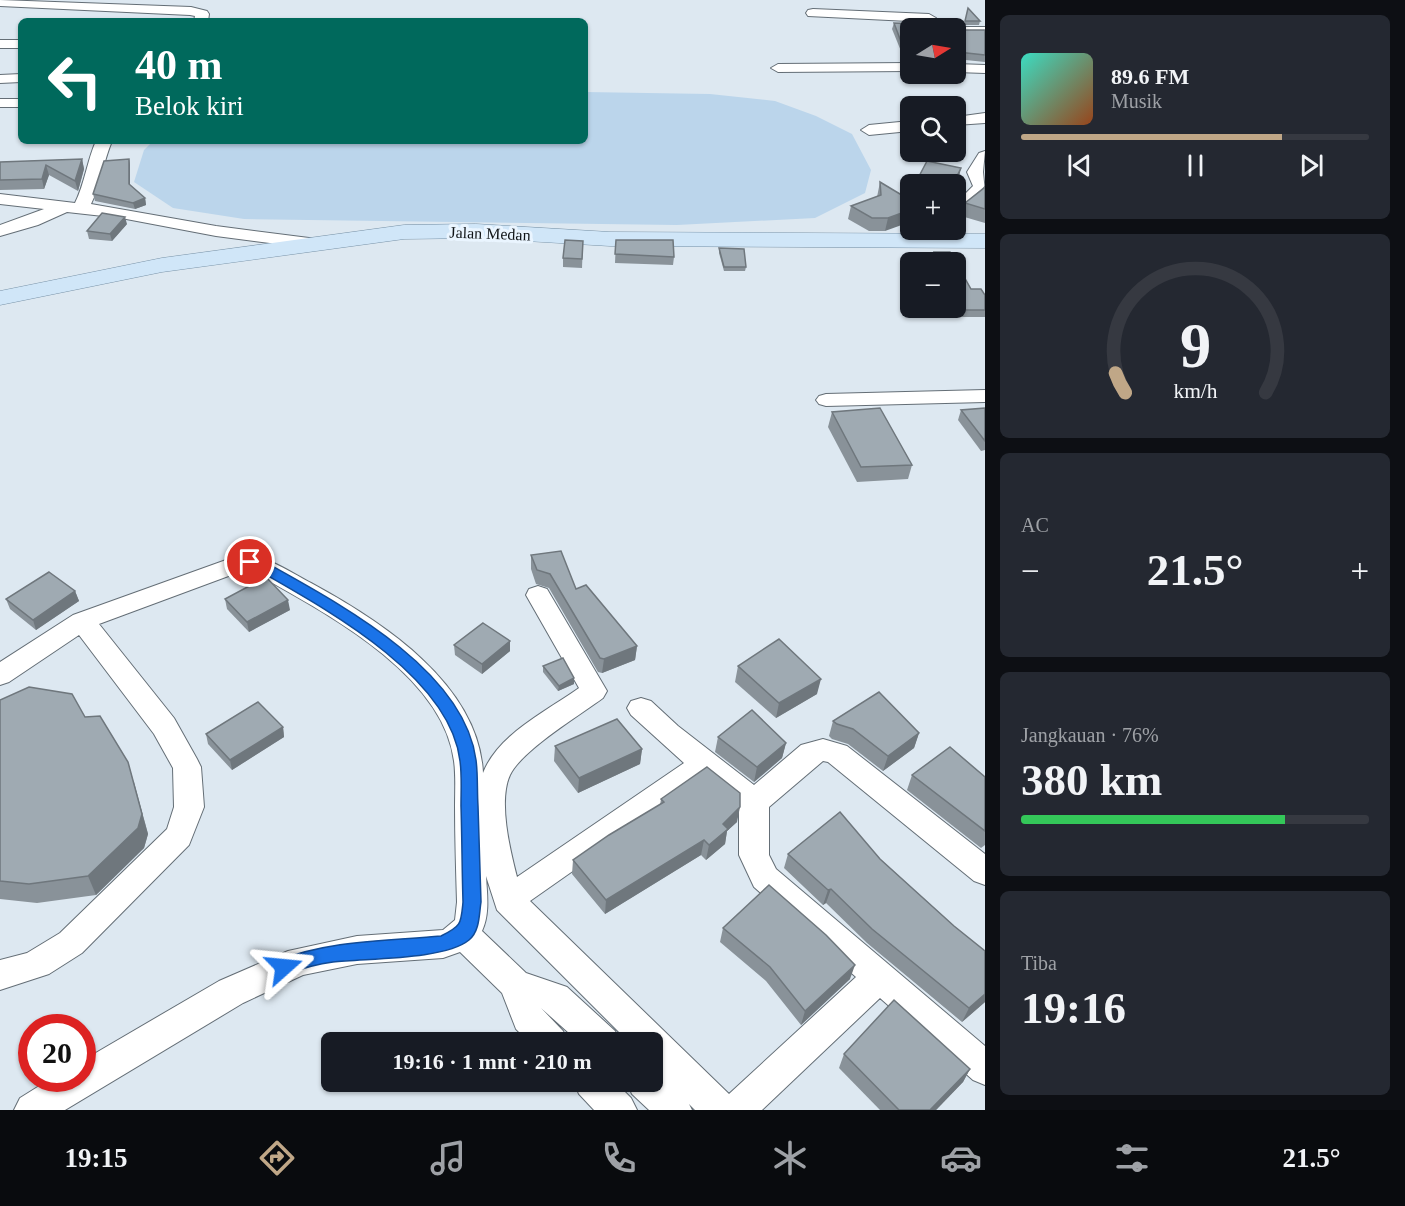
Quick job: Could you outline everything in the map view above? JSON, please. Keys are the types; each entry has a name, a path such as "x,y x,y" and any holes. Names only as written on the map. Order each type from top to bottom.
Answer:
{"main road":[{"name":"Jalan Medan","path":"0,298 162,265 309,243 363,239 404,232 466,231 610,239 900,234"},
{"name":"Jalan Medan","path":"966,239 985,241"}],"street":[{"path":"813,13 933,23 915,0"},
{"path":"0,2 191,11 202,14 201,18"},
{"path":"966,31 985,31"},
{"path":"0,44 18,44"},
{"path":"778,68 900,67"},
{"path":"966,68 985,69"},
{"path":"0,79 18,78"},
{"path":"0,103 18,103"},
{"path":"966,120 985,118"},
{"path":"869,130 900,127"},
{"path":"0,231 72,207 91,188 95,161 103,144"},
{"path":"966,203 981,186 980,173 985,156"},
{"path":"0,199 72,207 216,231 309,243"},
{"path":"826,400 985,396"},
{"path":"0,675 82,621 140,598 240,563 250,562 259,564 336,608 412,665 452,714 460,730 468,760 472,902 470,923 463,934 443,944 357,950 299,961 231,992 32,1110"},
{"path":"538,595 594,692 510,754 497,770 492,796 499,870 508,900 641,1032"},
{"path":"0,975 39,964 57,955 71,943 179,836 189,807 187,766 164,726 82,621"},
{"path":"640,708 704,764 754,802"},
{"path":"985,872 837,754 830,751 811,753 754,802 754,855 765,878 985,1068"},
{"path":"508,900 704,764"},
{"path":"463,934 515,984 555,998 592,1032"},
{"path":"737,1110 879,978"},
{"path":"515,984 528,1018 541,1032"},
{"path":"663,1054 720,1110"},
{"path":"601,1092 620,1110"},
{"path":"655,1092 674,1110"}],"shaded area":[{"path":"588,92 710,94 775,101 816,116 852,134 871,170 865,193 815,218 677,225 244,219 173,208 134,182 144,150 150,144 588,144"}],"building":[{"path":"968,8 980,21 966,21"},
{"path":"894,23 900,23 900,39"},
{"path":"966,30 985,30 985,55 966,53"},
{"path":"82,159 75,181 46,165 42,179 0,180 0,162"},
{"path":"129,159 129,184 145,198 133,203 93,194 104,161"},
{"path":"926,162 961,168 958,174 920,174"},
{"path":"880,182 900,194 900,214 888,218 872,218 851,206 881,195"},
{"path":"985,186 985,209 966,203 966,202"},
{"path":"102,213 125,217 110,234 87,231"},
{"path":"565,240 583,241 582,259 563,258"},
{"path":"616,240 673,240 674,257 615,254"},
{"path":"719,248 744,249 746,267 724,267"},
{"path":"966,280 971,289 981,289 985,295 985,310 966,310"},
{"path":"880,408 912,465 861,467 832,412"},
{"path":"985,408 985,441 961,410"},
{"path":"561,551 576,589 586,585 637,646 604,659 600,658 550,574 537,570 531,555"},
{"path":"49,572 75,591 33,620 6,599"},
{"path":"266,577 288,600 247,622 225,599"},
{"path":"483,623 510,641 482,664 454,645"},
{"path":"779,639 821,679 779,703 738,666"},
{"path":"563,658 574,678 559,686 543,666"},
{"path":"29,687 72,694 85,717 100,716 128,762 142,814 138,828 88,876 29,884 0,881 0,700"},
{"path":"879,692 919,733 888,756 853,729 833,721"},
{"path":"258,702 283,727 230,760 206,734"},
{"path":"752,710 786,743 757,767 718,737"},
{"path":"617,719 642,749 579,778 555,746"},
{"path":"950,747 985,777 985,831 912,775"},
{"path":"707,767 740,793 740,807 723,824 728,829 709,845 704,840 606,900 573,860 664,802 661,799"},
{"path":"840,812 880,859 985,951 985,994 969,1008 872,929 831,889 828,890 788,854"},
{"path":"769,885 826,935 855,965 805,1011 770,967 723,928"},
{"path":"894,1000 970,1069 930,1110 899,1110 844,1054"}],"route":[{"path":"250,562 259,564 336,608 412,665 452,714 460,730 470,778 472,902 470,923 463,934 443,944 357,950 299,961 284,967"}]}
